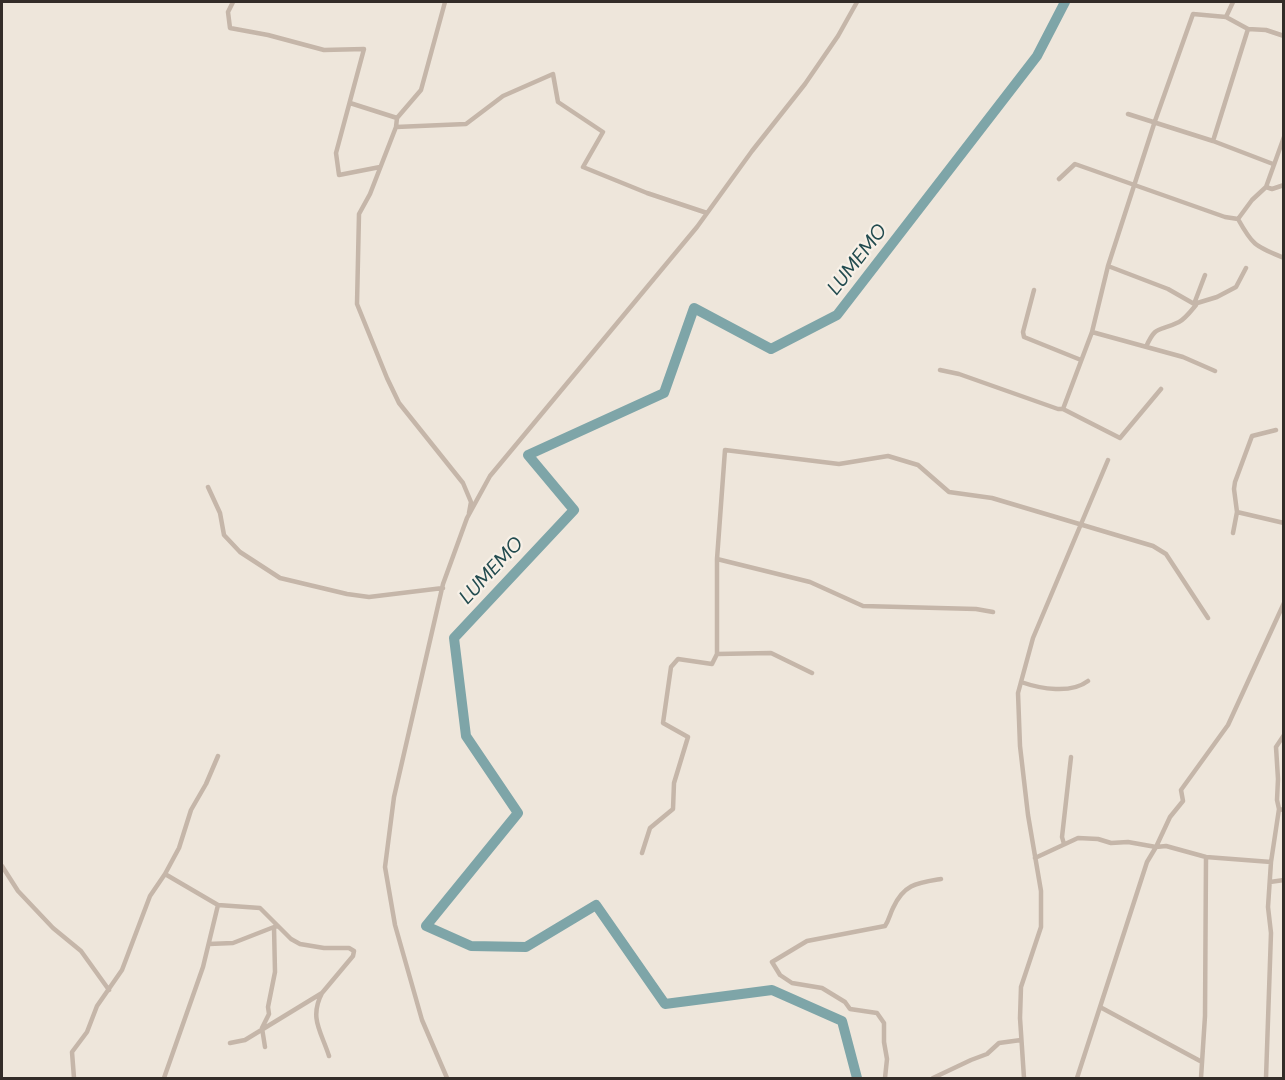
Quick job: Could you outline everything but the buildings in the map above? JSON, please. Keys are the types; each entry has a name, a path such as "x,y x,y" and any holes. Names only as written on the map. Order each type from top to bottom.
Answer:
{"street":[{"path":"233,2 228,12 230,28 268,35 324,50 364,49 336,153 339,175 380,167"},
{"path":"444,1077 422,1020 395,925 384,867 394,797 443,588 471,502 464,483 399,403 357,304 359,214 396,127 397,118 421,90 445,2"},
{"path":"467,518 490,476 707,213 805,84 838,36 856,2"},
{"path":"1226,17 1233,2"},
{"path":"1063,410 1092,332 1108,266 1155,121 1193,14 1226,17 1248,29 1266,30 1284,36"},
{"path":"1213,141 1248,29"},
{"path":"396,127 466,124 503,96 553,74 558,102 603,132 583,167 647,193 707,213"},
{"path":"350,102 397,118"},
{"path":"1128,114 1155,121 1273,164"},
{"path":"1238,219 1252,200 1266,187 1284,137"},
{"path":"1059,179 1074,164 1226,217 1238,219"},
{"path":"1266,187 1272,189 1284,185"},
{"path":"1238,219 1250,241 1261,249 1284,258"},
{"path":"1108,266 1168,289 1194,304 1217,297 1236,287 1246,268"},
{"path":"1146,347 1157,329 1180,322 1196,305 1194,304 1205,275"},
{"path":"1035,290 1023,332 1024,337 1081,360"},
{"path":"1092,332 1183,357 1215,371"},
{"path":"940,370 959,374 1063,410 1120,438 1161,389"},
{"path":"1233,533 1238,512 1235,482 1252,436 1276,430"},
{"path":"642,853 650,828 673,809 674,783 688,737 663,723 671,666 678,659 712,664 717,654 717,559 725,450 839,464 888,456 918,465 949,492 992,498 1154,546 1166,554 1208,618"},
{"path":"1024,1078 1021,987 1041,927 1041,891 1028,814 1020,746 1018,693 1033,638 1108,460"},
{"path":"208,487 220,513 225,535 240,552 280,578 369,597 443,588"},
{"path":"1238,512 1264,516 1284,523"},
{"path":"717,559 810,582 863,606 976,609 993,612"},
{"path":"1077,1078 1147,862 1170,817 1184,801 1181,790 1228,725 1284,603"},
{"path":"717,654 771,654 812,673"},
{"path":"1021,682 1036,688 1079,688 1088,681"},
{"path":"1266,1078 1271,933 1268,907 1271,862 1281,810 1276,800 1278,779 1276,747 1284,735"},
{"path":"74,1078 72,1052 87,1032 97,1006 122,970 150,896 179,848 190,810 206,784 218,756"},
{"path":"1064,844 1062,837 1071,757"},
{"path":"1035,858 1078,838 1098,839 1111,843 1128,842 1156,847 1166,846 1206,857 1271,862"},
{"path":"1201,1078 1205,1016 1206,857"},
{"path":"2,866 18,891 53,928 81,951 109,990"},
{"path":"165,874 218,905 260,909 276,927 300,944 324,948 349,948 354,951 353,956 322,993 315,1011 328,1056"},
{"path":"885,1078 887,1059 884,1023 877,1013 850,1009 845,1002 822,988 792,983 780,975 772,962 807,941 885,926 895,903 904,891 919,882 941,879"},
{"path":"1270,882 1284,879"},
{"path":"164,1078 203,967 218,905"},
{"path":"209,944 233,943 276,927"},
{"path":"265,1047 262,1028 269,1014 268,1007 276,972 276,927"},
{"path":"230,1043 245,1040 322,993"},
{"path":"1100,1007 1202,1062"},
{"path":"933,1078 971,1059 987,1054 999,1043 1021,1040"}],"waterway":[{"name":"LUMEMO","path":"857,1078 842,1021 772,990 665,1004 596,905 526,947 471,946 426,926 518,813 466,736 454,638 574,510 528,455 664,393 694,308 771,349 837,315 1037,56 1065,2"}]}
